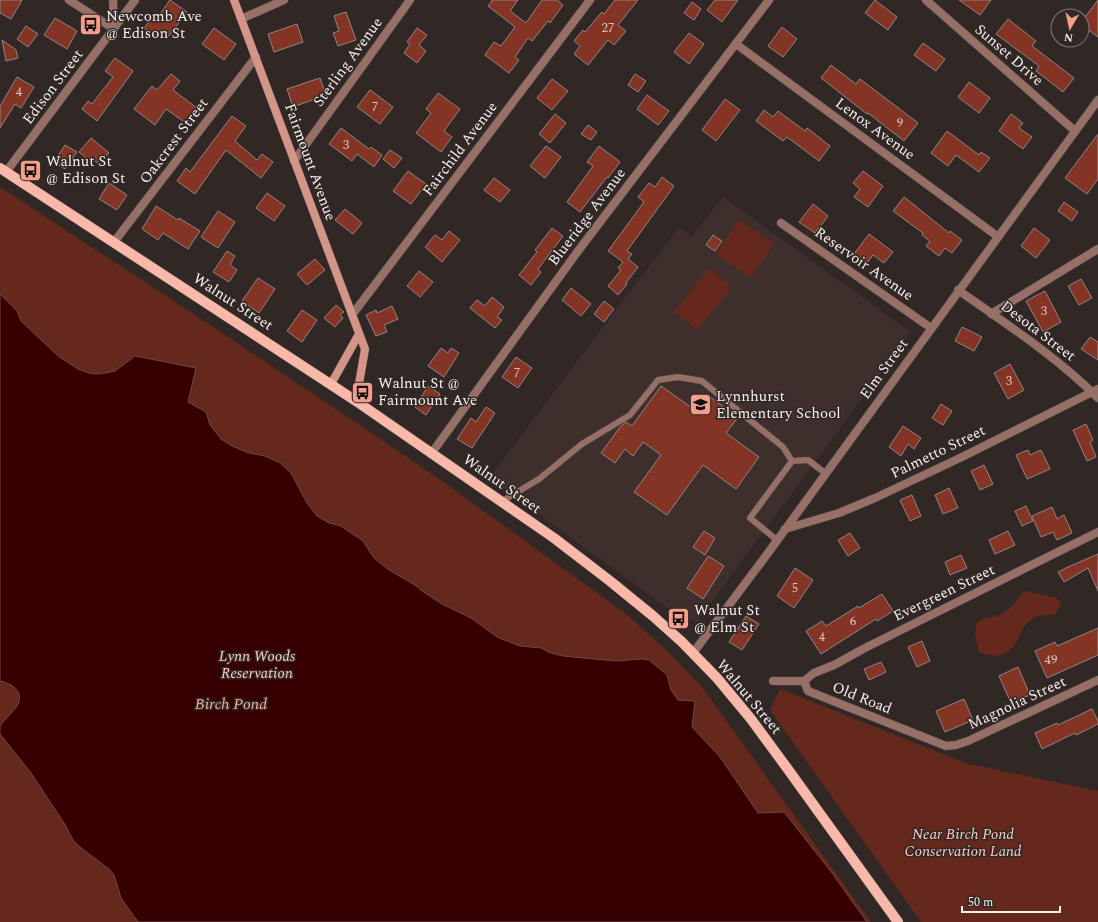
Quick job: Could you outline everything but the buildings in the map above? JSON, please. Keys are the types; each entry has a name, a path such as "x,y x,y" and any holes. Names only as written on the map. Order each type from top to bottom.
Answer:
{"main road":[{"name":"Walnut Street","path":"3,170 356,401 554,538 668,628 717,678 755,725 898,922"}],"street":[{"path":"69,0 114,29"},
{"path":"113,0 114,29"},
{"name":"Edison Street","path":"3,170 136,0"},
{"name":"Fairmount Avenue","path":"234,0 365,349 356,401"},
{"path":"241,19 284,0"},
{"name":"Sterling Avenue","path":"294,161 410,0"},
{"name":"Fairchild Avenue","path":"352,315 590,0"},
{"name":"Blueridge Avenue","path":"432,454 576,255 770,0"},
{"name":"Sunset Drive","path":"926,0 1075,131"},
{"name":"Lenox Avenue","path":"736,44 997,236"},
{"name":"Oakcrest Street","path":"114,242 256,57"},
{"name":"Elm Street","path":"693,653 1098,100"},
{"name":"Reservoir Avenue","path":"781,223 931,328"},
{"path":"991,314 1098,249"},
{"name":"Desota Street","path":"958,290 1096,393"},
{"path":"331,384 359,334"},
{"name":"Palmetto Street","path":"785,529 839,513 875,498 1096,393"},
{"name":"Evergreen Street","path":"804,681 814,673 834,665 863,649 1098,532"},
{"name":"Magnolia Street","path":"946,746 968,742 1098,680"},
{"path":"773,682 804,681"},
{"name":"Old Road","path":"804,681 808,692 946,746"}],"lane":[{"path":"501,502 539,479 582,444 630,415 658,380 678,377 702,381 783,447 792,461"},
{"path":"792,461 808,460 825,474"},
{"path":"777,540 750,518 792,461"}],"shaded area":[{"name":"Lynnhurst Elementary School","path":"723,197 911,332 697,622 678,616 489,478 679,227 692,236"}],"green space":[{"name":"Birch Pond","path":"0,187 215,328 435,476 625,613 665,649 702,687 871,922 0,922"},
{"path":"739,220 774,244 751,278 716,254"},
{"path":"709,268 732,287 698,330 674,312"},
{"path":"1024,591 1055,597 1061,603 1056,614 1038,616 1028,622 1010,651 1002,655 992,656 979,652 975,635 976,624 981,620 1007,611"},
{"name":"Near Birch Pond Conservation Land","path":"780,689 965,763 1098,791 1098,922 921,922 770,710"}],"water":[{"name":"Birch Pond","path":"0,294 17,311 21,321 58,356 78,369 97,374 115,371 135,356 196,368 188,402 206,412 210,425 221,439 232,446 249,453 265,456 280,463 291,473 307,503 317,516 329,523 341,526 363,541 374,558 389,570 415,585 442,604 471,618 497,637 520,646 542,648 548,652 563,656 616,661 641,659 649,660 667,675 671,690 678,700 695,701 692,727 720,757 758,813 784,812 832,873 867,922 138,922 121,898 114,875 109,869 73,840 64,823 31,773 0,734 0,726 17,706 19,695 15,688 0,681"}],"place":[{"name":"Newcomb Ave @ Edison St","path":"91,25"},
{"name":"Walnut St @ Edison St","path":"30,170"},
{"name":"Walnut St @ Fairmount Ave","path":"363,392"},
{"name":"Lynnhurst Elementary School","path":"701,405"},
{"name":"Walnut St @ Elm St","path":"678,619"}],"park label":[{"name":"Lynn Woods Reservation","path":"257,664"}]}
